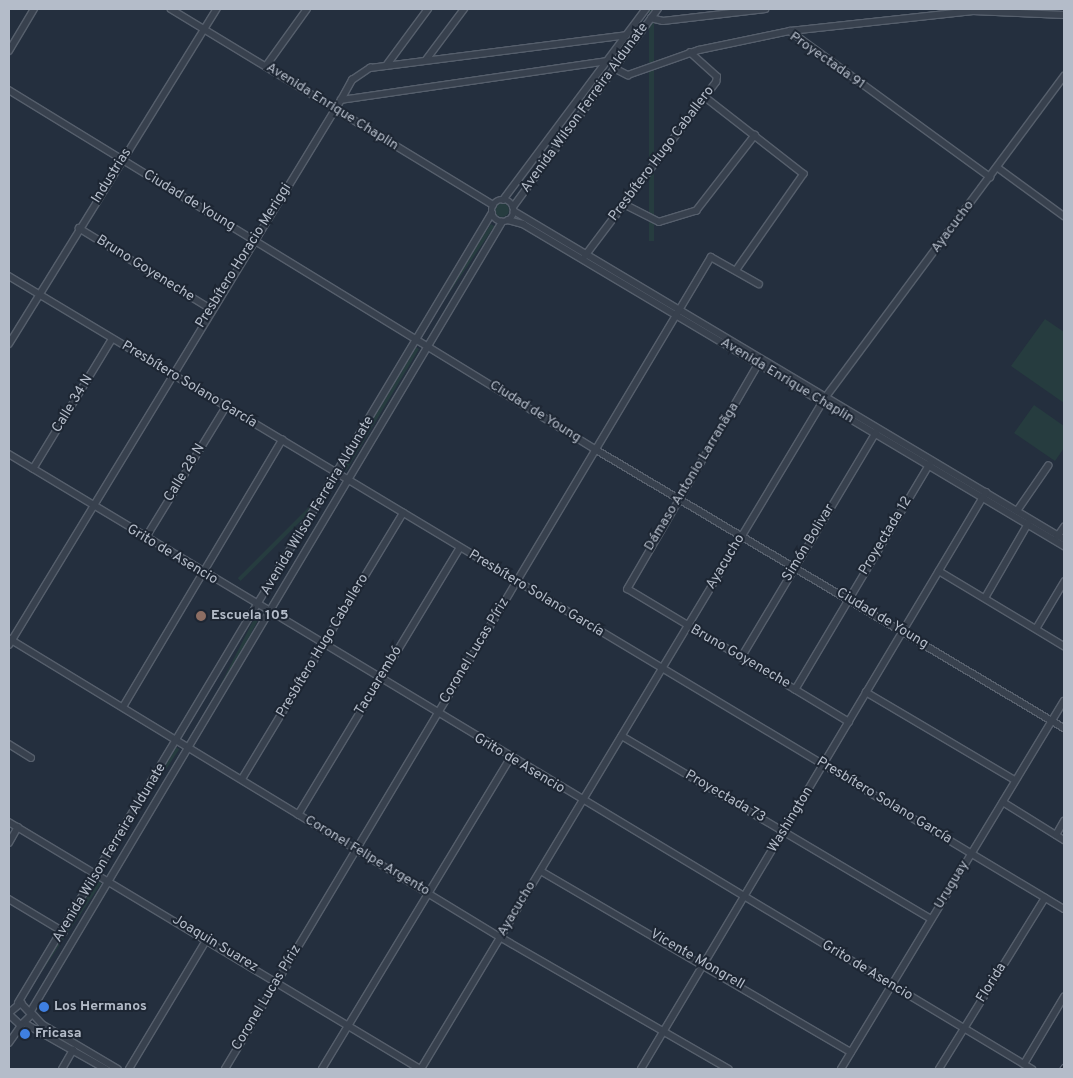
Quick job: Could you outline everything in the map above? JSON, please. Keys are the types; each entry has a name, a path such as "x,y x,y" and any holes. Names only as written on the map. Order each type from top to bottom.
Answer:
{"street":[{"path":"9,50 34,9"},
{"name":"Avenida Enrique Chaplin","path":"171,9 493,205"},
{"name":"Industrias","path":"9,344 217,9"},
{"path":"266,66 307,9"},
{"path":"386,66 428,9"},
{"path":"426,60 464,9"},
{"name":"Avenida Wilson Ferreira Aldunate","path":"503,200 646,9"},
{"name":"Avenida Wilson Ferreira Aldunate","path":"513,209 658,9"},
{"path":"651,18 663,21 764,9"},
{"path":"790,31 973,11 1064,15"},
{"name":"Proyectada 91","path":"614,68 628,75 690,53 790,31 990,177"},
{"name":"Presbítero Horacio Meriggi","path":"10,641 253,240 335,109 362,71 426,60 626,35"},
{"name":"Presbítero Hugo Caballero","path":"585,257 705,97 717,77 690,53"},
{"path":"341,100 608,61"},
{"name":"Ayacucho","path":"420,1069 823,400 1064,76"},
{"name":"Ciudad de Young","path":"9,90 122,161 427,344 596,449 1064,728"},
{"path":"705,97 804,174 736,271"},
{"path":"624,204 659,222 696,211 755,134"},
{"path":"997,167 1064,216"},
{"path":"503,200 513,209 508,220 502,222 492,213 493,205 503,200"},
{"name":"Avenida Enrique Chaplin","path":"513,209 585,257 1056,538 1064,546"},
{"name":"Avenida Wilson Ferreira Aldunate","path":"9,1016 64,932 492,213"},
{"name":"Avenida Enrique Chaplin","path":"508,220 585,257"},
{"name":"Avenida Wilson Ferreira Aldunate","path":"9,1043 23,1025 186,746 502,222"},
{"name":"Bruno Goyeneche","path":"80,228 211,309"},
{"name":"Coronel Lucas Píriz","path":"225,1069 711,257 759,284"},
{"name":"Presbítero Solano García","path":"9,276 338,473 516,583 662,668 1064,909"},
{"name":"Calle 34 N","path":"33,469 112,339"},
{"name":"Dámaso Antonio Larranãga","path":"631,593 628,585 760,362"},
{"name":"Calle 28 N","path":"145,538 226,407"},
{"name":"Simón Bolivar","path":"741,658 876,431"},
{"path":"123,707 282,440"},
{"name":"Grito de Asencio","path":"9,454 266,613 1032,1069"},
{"name":"Proyectada 12","path":"795,690 930,463"},
{"path":"1017,511 1048,466"},
{"name":"Avenida Enrique Chaplin","path":"984,495 1017,511 1029,522"},
{"name":"Washington","path":"641,1069 984,495"},
{"name":"Presbítero Hugo Caballero","path":"242,779 403,513"},
{"path":"985,598 1029,522"},
{"path":"1056,538 1064,527"},
{"name":"Avenida Enrique Chaplin","path":"1056,538 1064,539"},
{"name":"Tacuarembó","path":"298,815 460,548"},
{"path":"939,571 1064,646"},
{"path":"1036,629 1064,582"},
{"name":"Bruno Goyeneche","path":"631,593 849,722"},
{"name":"Coronel Felipe Argento","path":"10,641 123,707 500,937 729,1069"},
{"path":"866,692 1015,780"},
{"name":"Uruguay","path":"841,1069 1064,700"},
{"name":"Proyectada 73","path":"622,736 931,919"},
{"path":"9,744 31,758"},
{"path":"322,1069 510,759"},
{"path":"1002,802 1064,840"},
{"path":"1056,835 1064,821"},
{"name":"Joaquin Suarez","path":"9,822 207,939 420,1069"},
{"path":"9,843 18,827"},
{"name":"Vicente Mongrell","path":"541,870 851,1052"},
{"name":"Florida","path":"939,1069 1045,898"},
{"path":"9,899 64,932"},
{"path":"129,1069 207,939"},
{"path":"1024,1064 1064,997"},
{"path":"9,1001 18,1003 31,1011 42,1024 118,1069"},
{"path":"9,1016 106,1069"},
{"path":"62,1069 74,1050"}],"green space":[{"path":"649,9 654,9 654,241 649,241"},
{"path":"499,203 505,203 509,210 505,217 499,217 495,213 495,207"},
{"path":"491,224 494,226 422,334 418,332"},
{"path":"1045,319 1064,332 1064,403 1011,366"},
{"path":"416,347 419,349 346,471 342,469"},
{"path":"1034,405 1064,426 1064,448 1055,461 1014,433"},
{"path":"336,480 339,483 241,581 238,578"},
{"path":"256,615 260,617 197,740 193,738"},
{"path":"176,747 179,749 101,865 98,863"},
{"path":"98,881 101,883 27,993 24,991"}],"railway":[{"path":"1061,1069 1064,1065"}],"place":[{"name":"Escuela 105","path":"201,616"},
{"name":"Los Hermanos","path":"44,1007"},
{"name":"Fricasa","path":"25,1034"}]}
